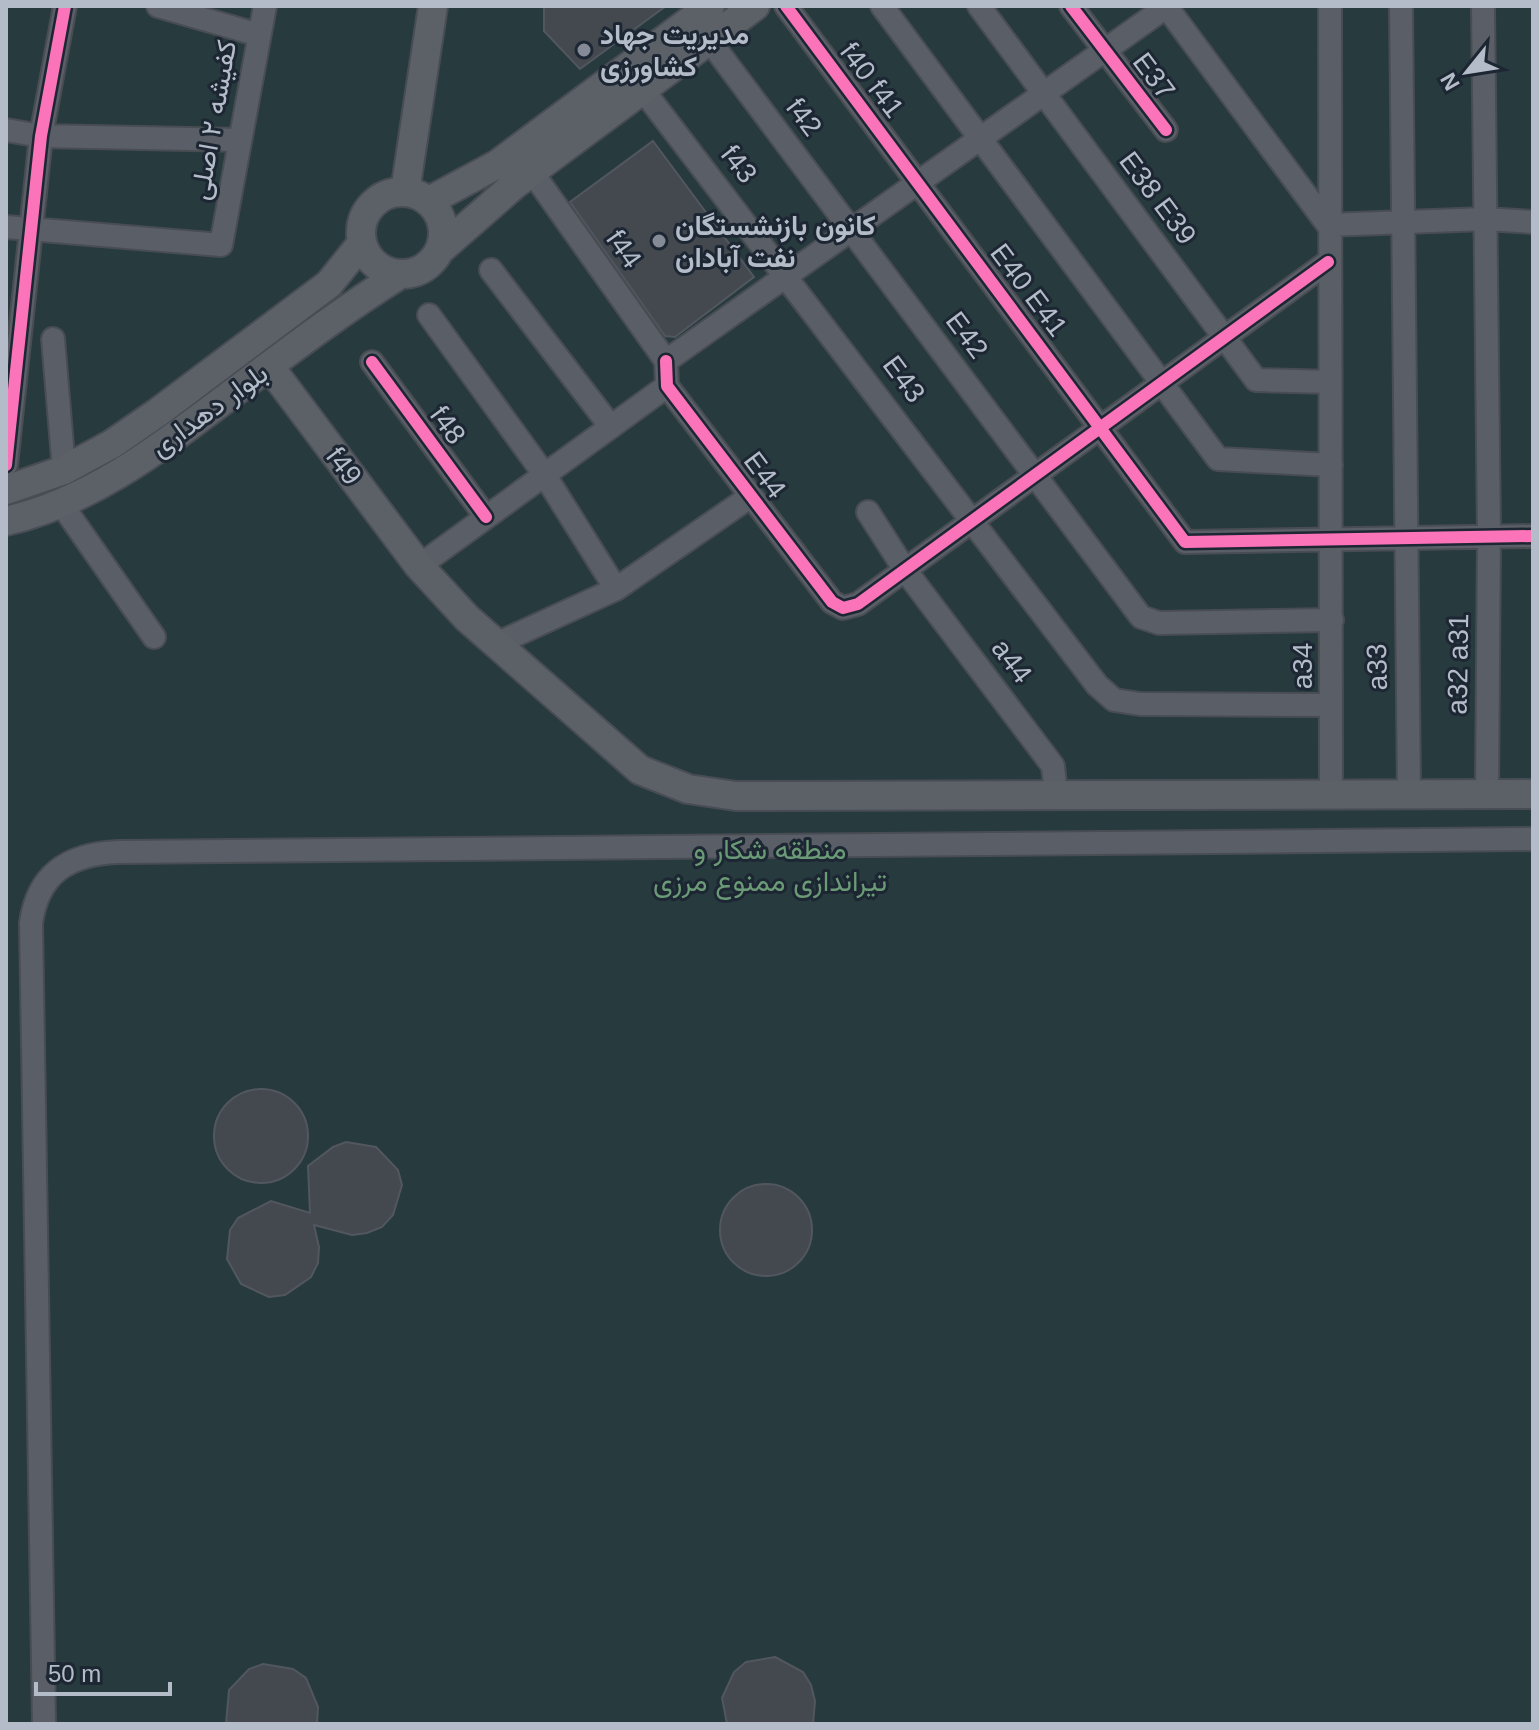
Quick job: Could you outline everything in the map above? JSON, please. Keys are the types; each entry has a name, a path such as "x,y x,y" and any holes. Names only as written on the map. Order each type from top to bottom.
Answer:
{"main road":[{"path":"433,6 417,197 443,223 441,249"},
{"path":"710,6 498,164 417,197 380,198 370,206 361,230 362,243 376,265 399,275 424,269 441,249 532,172 755,6"},
{"name":"بلوار دهداری","path":"6,490 64,470 112,444 157,413 329,284 362,243"},
{"name":"بلوار دهداری","path":"6,521 60,502 127,470 348,307 399,275"},
{"name":"f49","path":"269,366 419,566 496,644 640,770 688,789 736,796 1533,794"}],"street":[{"path":"6,465 29,228 41,136 65,6"},
{"path":"158,6 259,35"},
{"name":"کفیشه ۲ اصلی","path":"29,228 221,245 265,6"},
{"name":"f40 f41","path":"786,6 919,182"},
{"path":"882,6 1218,459 1331,465"},
{"name":"E38 E39","path":"979,6 1256,380 1330,382"},
{"name":"E37","path":"1071,6 1166,130"},
{"name":"a34","path":"1330,6 1331,793"},
{"name":"a33","path":"1401,6 1409,794"},
{"name":"a32 a31","path":"1483,6 1489,535 1487,794"},
{"path":"419,566 667,386 666,361 1166,7 1328,225 1485,219 1533,222"},
{"name":"f42","path":"709,40 851,230"},
{"name":"f43","path":"643,90 787,275"},
{"path":"6,130 41,136 240,140"},
{"name":"f44","path":"532,172 666,361"},
{"name":"E40 E41","path":"919,182 1185,542 1332,539"},
{"path":"6,227 29,228"},
{"name":"E42","path":"851,230 1141,617 1159,623 1332,620"},
{"path":"905,570 1328,262"},
{"path":"491,270 611,427"},
{"name":"E43","path":"787,275 1097,685 1114,700 1140,704 1331,705"},
{"path":"429,315 544,474 616,589"},
{"path":"53,339 64,470"},
{"name":"f48","path":"372,362 486,517"},
{"name":"E44","path":"667,386 832,602 843,608 858,604 905,570"},
{"path":"496,644 616,589 751,496"},
{"path":"60,502 154,637"},
{"name":"a44","path":"868,512 905,570 1053,766 1056,794"},
{"path":"1332,539 1533,536"},
{"path":"44,1724 31,923 35,896 49,877 69,863 89,853 118,852 1533,839"}],"green space":[{"name":"منطقه شکار و تیراندازی ممنوع مرزی","path":"6,6 1533,6 1533,1724 6,1724"}],"building":[{"name":"مدیریت جهاد کشاورزی","path":"544,6 666,6 580,69 544,31"},
{"name":"کانون بازنشستگان نفت آبادان","path":"653,141 754,277 675,337 665,336 570,202"},
{"path":"261,1089 279,1093 294,1103 304,1118 308,1136 304,1154 294,1169 279,1179 261,1183 243,1179 228,1169 218,1154 214,1136 218,1118 228,1103 243,1093"},
{"path":"346,1142 376,1147 398,1170 402,1185 393,1215 382,1227 352,1235 314,1225 319,1247 318,1263 311,1277 285,1295 269,1297 241,1284 227,1259 230,1230 238,1218 271,1201 310,1213 308,1166 333,1147"},
{"path":"766,1184 784,1187 799,1197 809,1212 812,1230 809,1248 799,1263 784,1273 766,1276 748,1273 733,1263 723,1248 720,1230 723,1212 733,1197 748,1187"},
{"path":"775,1657 803,1672 811,1685 815,1701 813,1724 727,1724 722,1698 734,1672 746,1662"},
{"path":"263,1664 293,1669 306,1678 318,1707 317,1724 226,1724 229,1690 249,1669"}],"cycle path":[{"path":"6,465 41,136 65,6"},
{"path":"786,6 1185,542 1533,536"},
{"path":"1071,6 1166,130"},
{"path":"666,361 667,386 832,602 843,608 858,604 1328,262"},
{"path":"372,362 486,517"}],"place":[{"name":"مدیریت جهاد کشاورزی","path":"584,50"},
{"name":"کانون بازنشستگان نفت آبادان","path":"659,241"}]}
